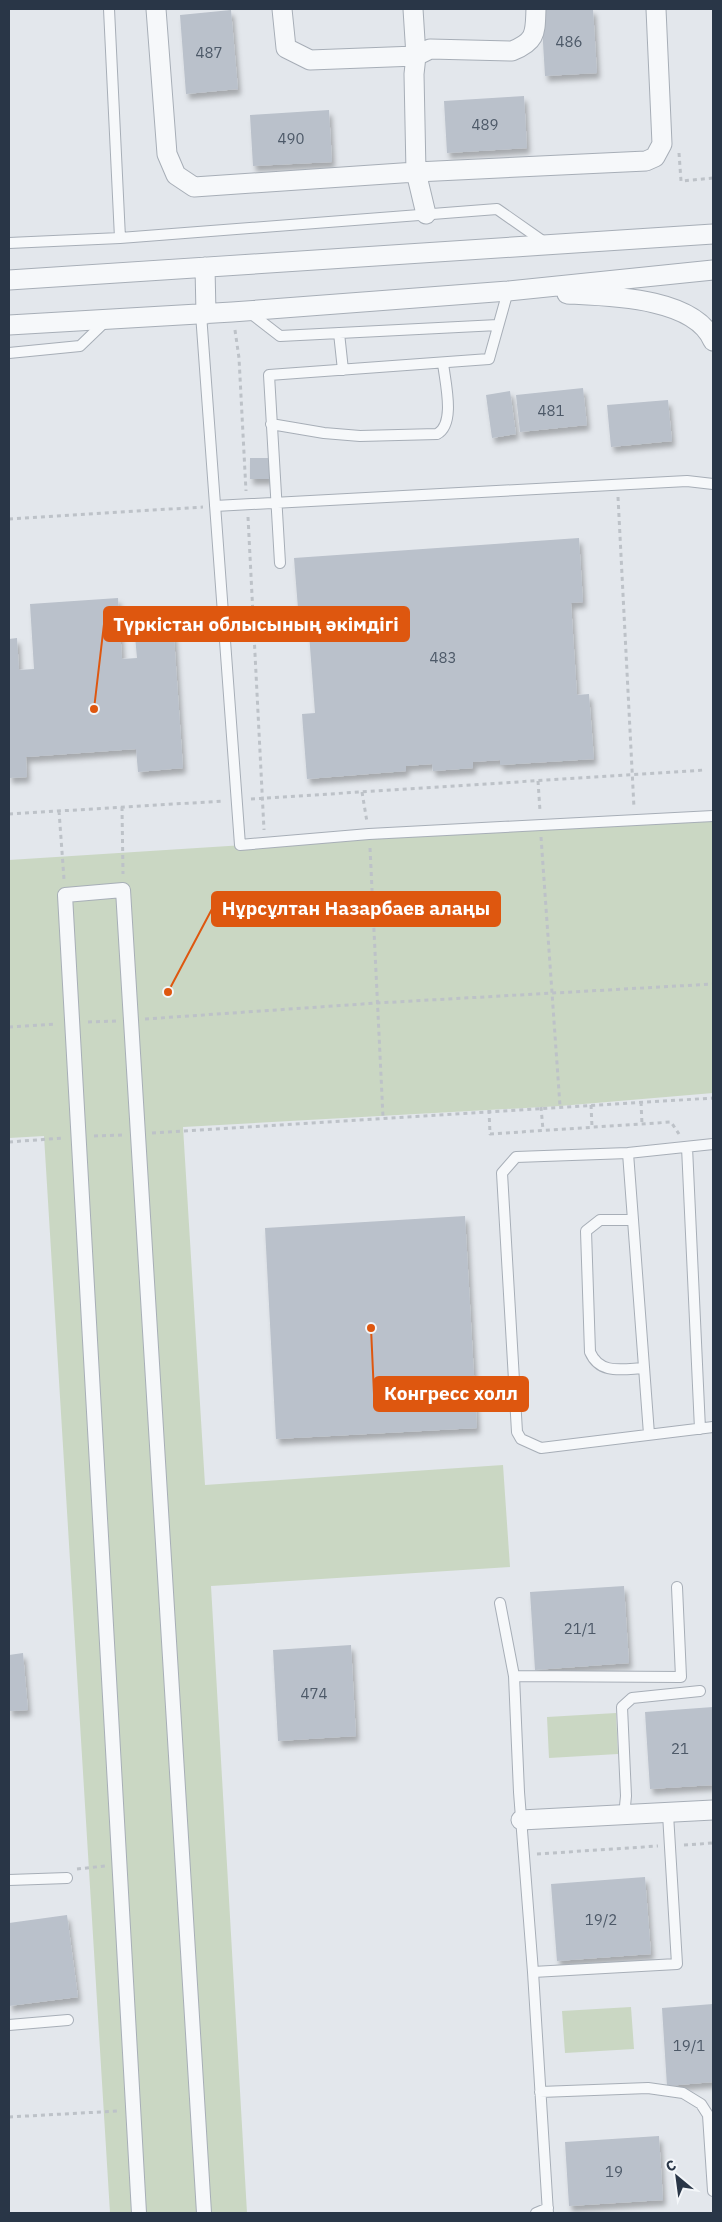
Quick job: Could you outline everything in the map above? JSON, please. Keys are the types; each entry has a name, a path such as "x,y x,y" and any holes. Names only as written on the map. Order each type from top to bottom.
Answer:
{"street":[{"path":"156,9 167,154 176,175 194,187 416,172 646,161 655,157 662,144 656,9"},
{"path":"282,9 286,48 310,60 416,56 430,48 512,51 525,46 535,34 536,9"},
{"path":"413,9 416,56 414,74 416,172 426,214"},
{"path":"9,280 713,234"},
{"path":"204,314 206,267"},
{"path":"9,325 240,312 508,291 713,270"},
{"path":"508,291 598,295 652,301 679,310 710,334 713,341"},
{"path":"139,2213 65,895 123,890 204,2213"},
{"path":"521,1820 668,1814 713,1810"}],"lane":[{"path":"109,9 120,238"},
{"path":"9,242 120,238 497,209 548,245"},
{"path":"280,563 268,375 489,359 508,291"},
{"path":"240,312 280,336 498,325"},
{"path":"204,314 215,506 240,845 369,834 713,816"},
{"path":"9,353 80,346 107,319"},
{"path":"339,333 343,370"},
{"path":"271,424 324,433 360,436 436,434 443,431 448,419 443,363"},
{"path":"215,506 687,481 713,484"},
{"path":"713,1144 628,1153 516,1158 502,1173 517,1432 521,1439 541,1448 713,1427"},
{"path":"686,1147 700,1429"},
{"path":"628,1153 649,1434"},
{"path":"632,1220 600,1220 586,1231 590,1352 599,1365 608,1370 644,1368"},
{"path":"514,1676 681,1677 677,1587"},
{"path":"500,1603 514,1676 521,1820 533,1972 548,2211 536,2213"},
{"path":"624,1816 626,1796 622,1707 632,1698 700,1692"},
{"path":"533,1972 677,1964 668,1814"},
{"path":"9,1880 67,1878"},
{"path":"9,2025 68,2020"},
{"path":"540,2092 648,2088 683,2093 701,2104 708,2115 713,2192"}],"path":[{"path":"681,180 713,178"},
{"path":"240,312 239,358 264,843"},
{"path":"618,485 635,821"},
{"path":"9,519 215,506"},
{"path":"9,814 704,770"},
{"path":"538,781 560,1106"},
{"path":"362,792 369,834 383,1117"},
{"path":"122,807 123,890"},
{"path":"59,811 65,895"},
{"path":"9,1027 377,1003 713,984"},
{"path":"9,1142 489,1110 713,1098"},
{"path":"641,1102 642,1124"},
{"path":"592,1104 592,1127"},
{"path":"541,1107 543,1130"},
{"path":"489,1110 490,1134 671,1122 686,1147"},
{"path":"524,1854 713,1843"},
{"path":"9,2117 133,2110"}],"green space":[{"path":"713,815 713,1093 560,1106 183,1127 205,1485 503,1465 510,1567 211,1586 247,2213 110,2213 44,1136 9,1138 9,860"},
{"path":"616,1713 618,1754 549,1758 547,1717"},
{"path":"631,2007 634,2049 565,2053 562,2011"}],"building":[{"path":"541,9 593,9 597,73 545,76"},
{"path":"231,10 238,89 186,94 180,15"},
{"path":"524,96 527,148 447,153 444,101"},
{"path":"329,110 332,162 253,166 250,115"},
{"path":"583,388 587,425 520,432 516,395"},
{"path":"510,391 516,434 492,438 486,395"},
{"path":"668,400 672,441 611,447 607,405"},
{"path":"250,458 270,458 270,479 250,479"},
{"path":"579,538 583,602 571,603 577,695 589,694 594,759 500,765 500,760 473,762 473,768 433,771 432,764 406,766 406,771 307,779 302,714 315,713 308,620 299,621 294,558"},
{"path":"118,598 122,659 137,658 134,625 173,622 183,768 138,772 136,749 26,757 27,777 9,778 9,639 17,638 19,670 34,669 30,604"},
{"path":"465,1216 477,1428 276,1439 265,1228"},
{"path":"624,1586 629,1663 535,1670 530,1592"},
{"path":"351,1645 356,1736 278,1741 273,1650"},
{"path":"23,1653 28,1710 9,1711 9,1655"},
{"path":"713,1707 713,1785 650,1789 645,1712"},
{"path":"645,1877 651,1954 557,1961 551,1884"},
{"path":"67,1915 78,1997 9,2006 9,1923"},
{"path":"713,2004 713,2082 667,2086 662,2008"},
{"path":"659,2136 663,2200 569,2206 565,2142"}],"place":[{"name":"Түркістан облысының әкімдігі","path":"94,709"},
{"name":"Нұрсұлтан Назарбаев алаңы","path":"168,992"},
{"name":"Конгресс холл","path":"371,1328"}]}
